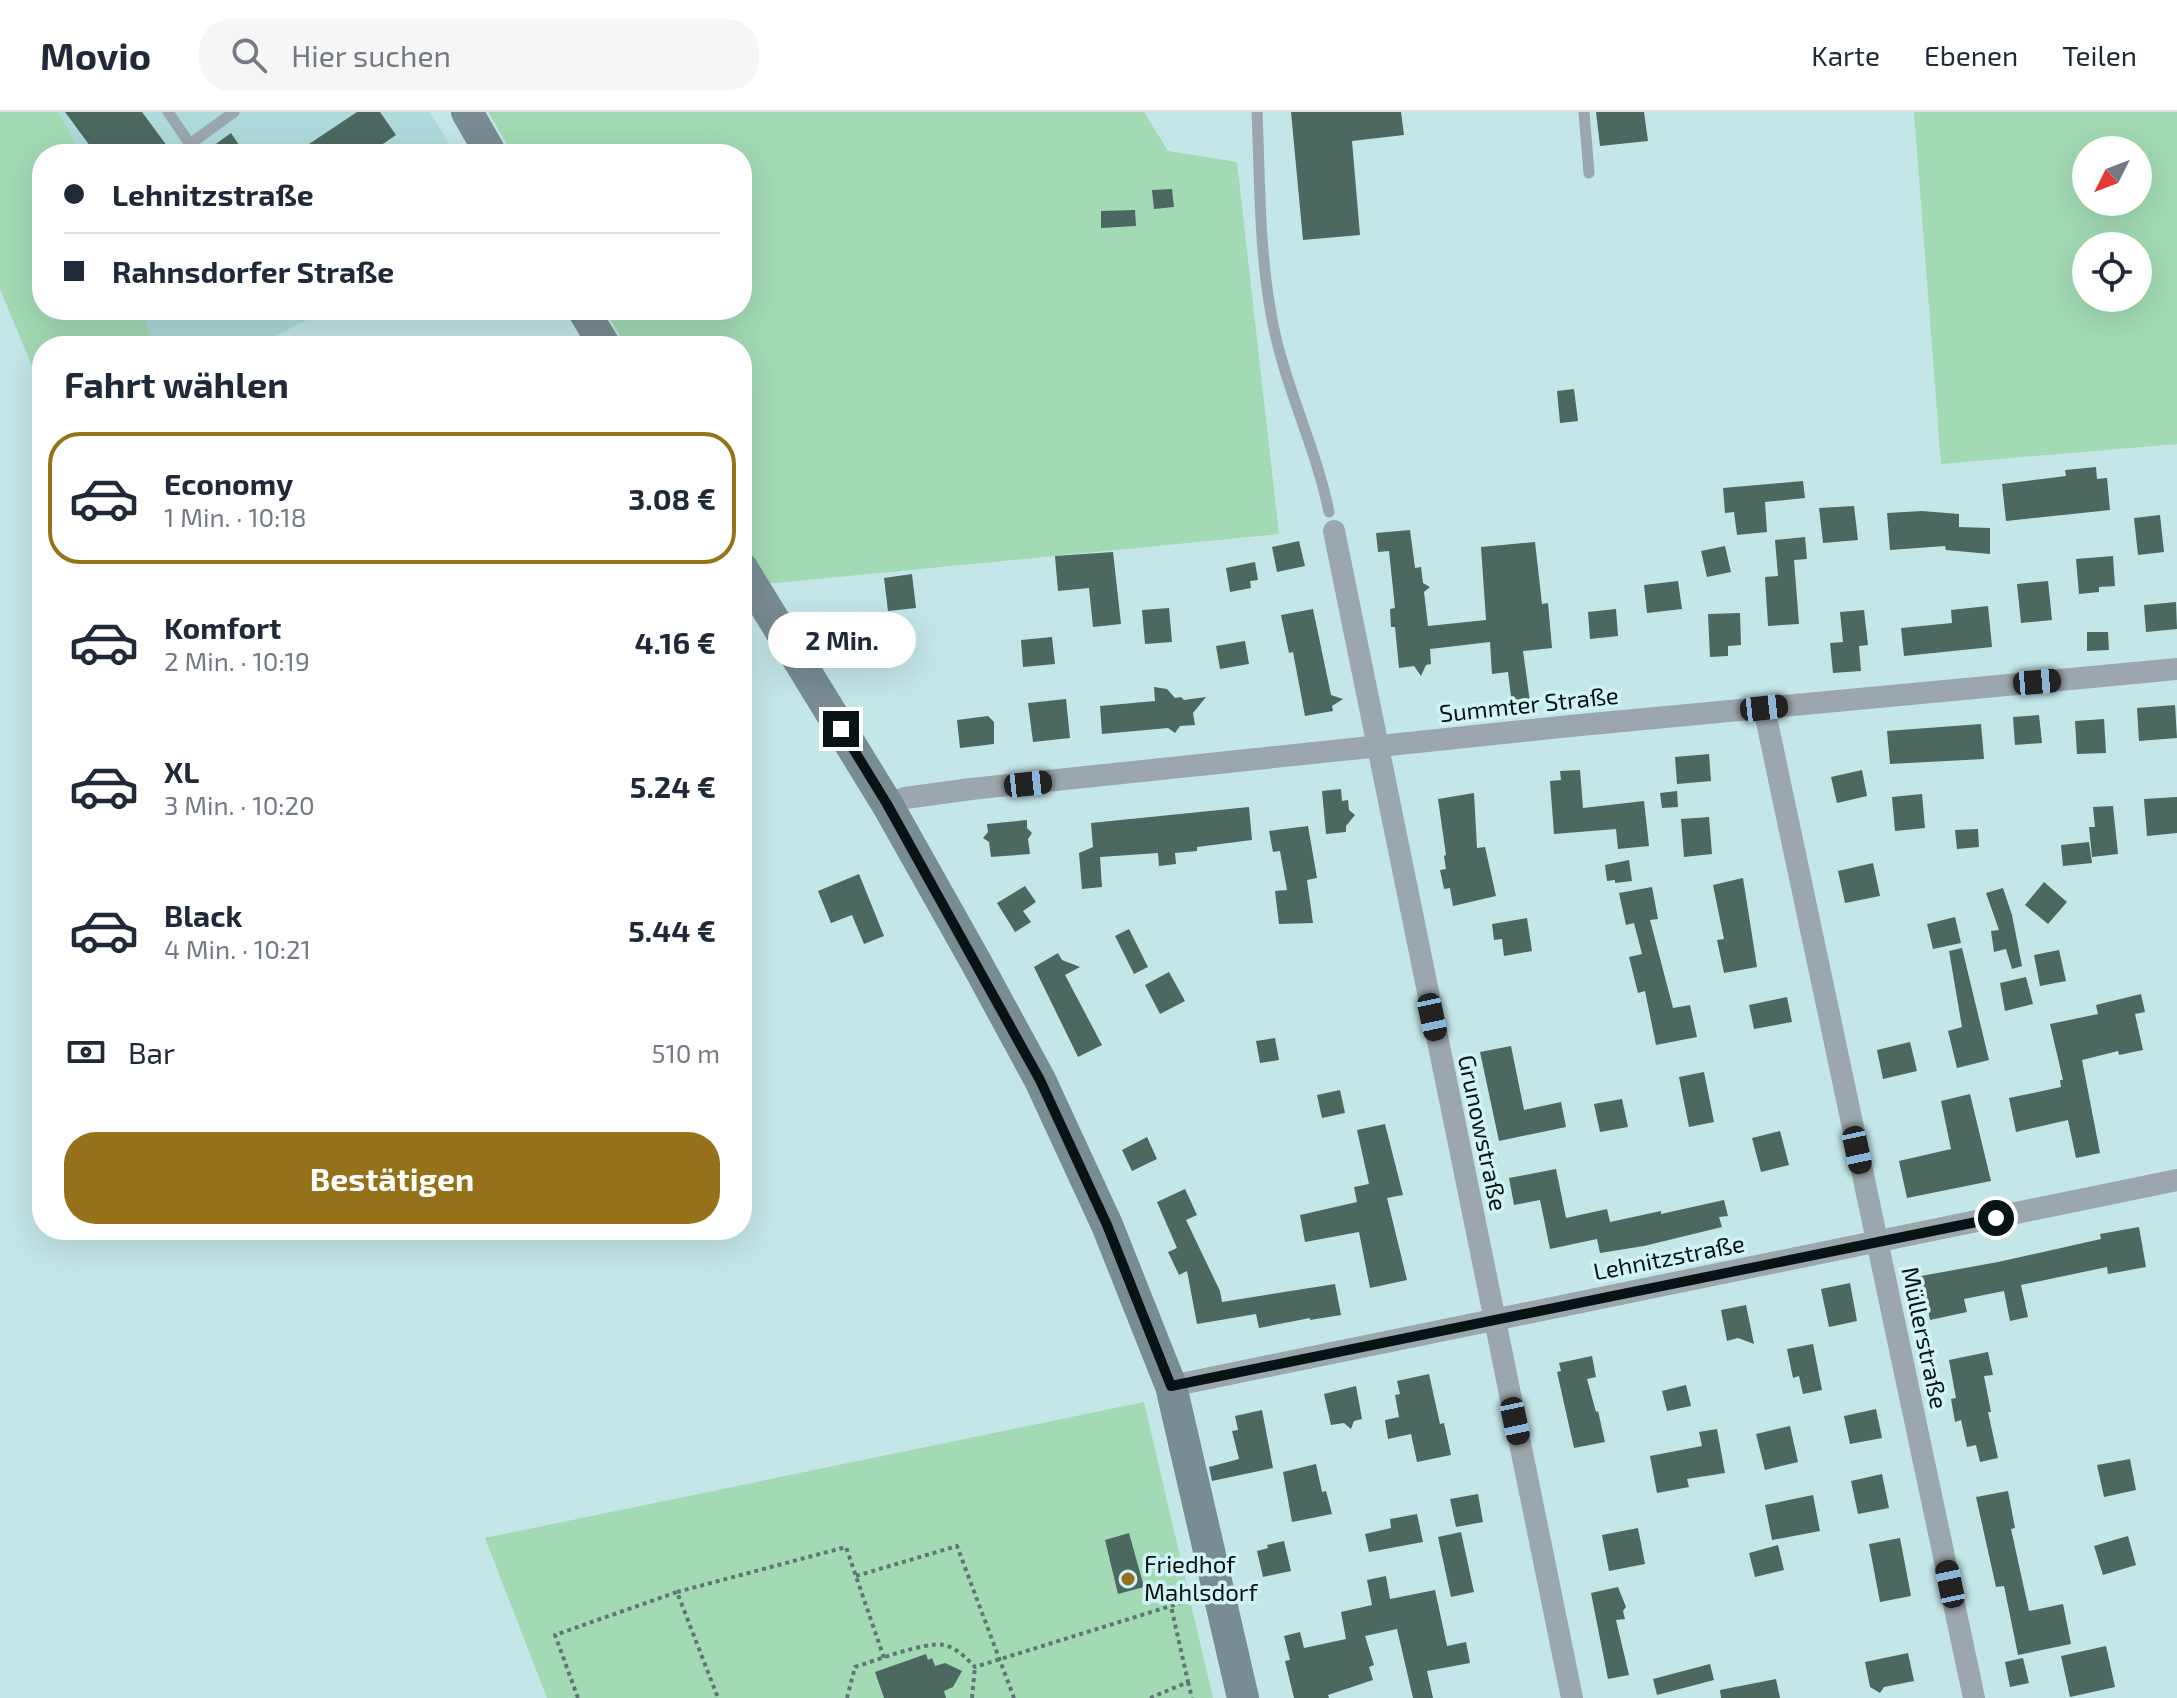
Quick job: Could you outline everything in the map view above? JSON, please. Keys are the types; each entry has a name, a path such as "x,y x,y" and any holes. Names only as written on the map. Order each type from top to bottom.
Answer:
{"street":[{"path":"467,112 485,144"},
{"name":"Grunowstraße","path":"1331,522 1572,1698"},
{"path":"752,585 887,804 1040,1080 1107,1225 1171,1386 1243,1698"},
{"name":"Summter Straße","path":"887,804 905,798 971,789 2177,669"},
{"name":"Müllerstraße","path":"1764,708 1974,1698"},
{"name":"Lehnitzstraße","path":"1171,1386 2177,1180"}],"lane":[{"path":"168,112 190,144 234,112"},
{"path":"1257,112 1263,250 1272,320 1323,483 1331,522"},
{"path":"1584,112 1589,173"}],"path":[{"path":"856,1576 957,1546 1014,1698"},
{"path":"578,1698 555,1635 677,1592 846,1547 884,1658"},
{"path":"677,1592 718,1698"},
{"path":"975,1667 1190,1600"},
{"path":"1171,1606 1192,1698"},
{"path":"847,1698 855,1667 942,1644 963,1654 975,1667 972,1698"},
{"path":"1150,1698 1188,1682"}],"shaded area":[{"path":"59,112 430,112 449,144 76,144"},
{"path":"145,320 307,320 275,336 150,336"}],"green space":[{"path":"0,112 59,112 76,144 32,144 32,320 145,320 150,336 32,336 32,366 0,289"},
{"path":"488,112 1144,112 1168,151 1237,162 1279,534 766,584 752,560 752,336 620,336 611,320 752,320 752,144 507,144"},
{"path":"1914,112 2177,112 2177,444 1941,464"},
{"path":"1144,1402 1213,1698 547,1698 485,1538"}],"building":[{"path":"65,112 142,112 166,144 89,144"},
{"path":"357,112 380,112 396,135 383,144 309,144"},
{"path":"1291,112 1401,112 1404,135 1352,141 1360,235 1303,240"},
{"path":"1596,112 1644,112 1648,141 1600,146"},
{"path":"231,133 238,144 216,144"},
{"path":"1172,189 1174,207 1154,209 1152,190"},
{"path":"1135,210 1136,226 1101,228 1101,211"},
{"path":"1574,389 1578,421 1560,423 1557,391"},
{"path":"2096,467 2097,479 2107,478 2110,510 2006,521 2002,484 2066,476 2065,470"},
{"path":"1803,481 1805,498 1765,502 1767,532 1737,535 1734,512 1725,513 1723,488"},
{"path":"1854,506 1858,540 1823,543 1819,508"},
{"path":"1922,511 1959,514 1959,527 1990,528 1990,554 1946,550 1945,546 1890,550 1887,513"},
{"path":"2160,515 2164,552 2138,555 2134,518"},
{"path":"1410,530 1415,568 1421,567 1423,583 1430,587 1424,592 1428,626 1486,620 1481,547 1535,542 1542,604 1548,603 1552,648 1523,651 1530,702 1512,704 1508,672 1492,674 1490,642 1430,649 1431,664 1426,665 1421,676 1414,666 1399,668 1395,627 1391,627 1390,609 1395,608 1389,551 1378,552 1376,533"},
{"path":"1805,537 1807,559 1794,560 1799,624 1768,626 1765,577 1778,576 1775,540"},
{"path":"1299,541 1305,566 1277,572 1272,547"},
{"path":"1725,546 1731,572 1707,577 1701,551"},
{"path":"1113,552 1121,624 1093,627 1089,588 1058,591 1055,556"},
{"path":"2113,556 2115,586 2099,587 2099,592 2079,594 2076,559"},
{"path":"1255,562 1258,580 1250,581 1251,588 1230,592 1226,568"},
{"path":"912,574 916,608 888,611 884,578"},
{"path":"1678,581 1682,609 1647,613 1644,585"},
{"path":"2048,581 2052,620 2021,623 2017,584"},
{"path":"2176,602 2177,629 2146,632 2144,605"},
{"path":"1988,606 1992,647 1904,656 1901,628 1952,623 1951,610"},
{"path":"1169,608 1172,642 1145,644 1142,610"},
{"path":"1313,609 1331,695 1343,699 1332,706 1333,711 1305,716 1293,652 1289,653 1281,615"},
{"path":"1616,609 1618,636 1590,639 1588,612"},
{"path":"1864,610 1868,645 1859,646 1861,671 1833,673 1830,643 1843,642 1840,612"},
{"path":"1740,613 1741,645 1728,646 1728,656 1710,657 1708,614"},
{"path":"2087,632 2108,632 2109,650 2087,651"},
{"path":"1052,637 1055,664 1023,667 1021,640"},
{"path":"1245,641 1249,664 1220,669 1216,646"},
{"path":"1154,687 1167,689 1175,698 1184,700 1206,697 1193,713 1195,725 1180,726 1175,733 1168,728 1102,734 1100,706 1155,701"},
{"path":"1066,699 1070,738 1033,742 1028,703"},
{"path":"2175,705 2177,738 2139,741 2137,708"},
{"path":"2039,715 2042,743 2015,745 2013,717"},
{"path":"988,716 994,722 994,744 960,748 957,720"},
{"path":"2104,719 2106,753 2077,754 2075,721"},
{"path":"1981,724 1984,759 1890,764 1887,731"},
{"path":"1709,754 1711,781 1677,784 1675,757"},
{"path":"1580,770 1583,808 1644,801 1649,846 1618,849 1616,829 1554,834 1550,781 1561,780 1560,771"},
{"path":"1862,770 1867,796 1837,803 1831,777"},
{"path":"1341,789 1342,801 1348,800 1349,810 1355,815 1346,826 1346,832 1326,834 1322,791"},
{"path":"1677,791 1678,807 1662,808 1660,793"},
{"path":"1474,793 1477,848 1485,847 1496,896 1453,906 1450,888 1444,889 1440,870 1446,869 1446,855 1438,799"},
{"path":"1922,794 1925,828 1895,831 1892,797"},
{"path":"2177,797 2177,833 2147,836 2144,799"},
{"path":"2113,806 2118,854 2092,857 2089,827 2095,827 2093,807"},
{"path":"1249,807 1252,840 1175,853 1176,864 1159,866 1158,853 1100,857 1102,887 1082,889 1079,853 1093,847 1091,823"},
{"path":"1709,817 1712,854 1684,857 1681,819"},
{"path":"1027,820 1027,828 1032,833 1028,839 1030,854 991,857 989,842 983,838 988,832 987,824"},
{"path":"1308,826 1317,878 1307,880 1313,923 1279,924 1275,891 1287,890 1280,851 1273,852 1269,831"},
{"path":"1978,829 1979,847 1957,849 1955,830"},
{"path":"2089,842 2092,863 2063,866 2061,845"},
{"path":"1629,860 1632,881 1607,881 1605,865"},
{"path":"1873,863 1880,896 1845,903 1838,871"},
{"path":"859,874 884,936 864,944 852,915 831,923 818,891"},
{"path":"1743,878 1757,967 1724,973 1717,940 1724,939 1713,885"},
{"path":"2044,882 2067,902 2048,924 2025,905"},
{"path":"1025,886 1036,902 1023,911 1031,922 1015,932 997,903"},
{"path":"1652,887 1658,919 1650,920 1673,1008 1690,1005 1697,1037 1656,1045 1645,991 1638,993 1629,957 1642,954 1634,923 1626,925 1619,893"},
{"path":"2003,888 2022,966 2012,969 2006,949 1994,952 1991,931 1999,930 1986,893"},
{"path":"1955,917 1961,943 1933,949 1927,924"},
{"path":"1527,918 1532,951 1504,956 1502,939 1494,940 1492,924"},
{"path":"1129,929 1148,967 1134,974 1115,936"},
{"path":"1962,948 1989,1060 1957,1068 1948,1031 1962,1027 1949,951"},
{"path":"2059,950 2066,981 2040,986 2034,955"},
{"path":"1058,953 1062,960 1080,967 1065,975 1102,1045 1078,1057 1034,967"},
{"path":"1169,972 1185,1001 1160,1014 1145,985"},
{"path":"2026,977 2033,1004 2005,1011 2000,983"},
{"path":"2141,994 2145,1012 2135,1014 2143,1050 2119,1055 2118,1051 2082,1060 2100,1153 2076,1158 2068,1120 2016,1132 2009,1098 2061,1087 2060,1080 2063,1080 2050,1024 2098,1014 2096,1005"},
{"path":"1787,997 1792,1022 1754,1029 1749,1005"},
{"path":"1275,1038 1279,1060 1260,1063 1256,1041"},
{"path":"1910,1042 1917,1071 1883,1079 1877,1050"},
{"path":"1511,1046 1524,1110 1561,1102 1566,1127 1499,1141 1480,1052"},
{"path":"1704,1072 1714,1122 1689,1127 1679,1077"},
{"path":"1340,1090 1345,1113 1322,1118 1317,1095"},
{"path":"1970,1094 1991,1181 1907,1198 1899,1161 1951,1149 1941,1101"},
{"path":"1622,1099 1628,1127 1600,1132 1594,1104"},
{"path":"1385,1124 1403,1195 1387,1198 1407,1280 1370,1288 1359,1232 1305,1242 1300,1215 1357,1202 1354,1187 1369,1184 1357,1130"},
{"path":"1780,1131 1789,1165 1761,1172 1752,1138"},
{"path":"1147,1137 1157,1159 1132,1171 1122,1150"},
{"path":"1556,1169 1566,1218 1607,1209 1610,1222 1724,1200 1728,1216 1719,1217 1722,1227 1644,1246 1600,1253 1597,1239 1550,1249 1540,1200 1514,1205 1509,1178"},
{"path":"1185,1189 1197,1215 1186,1220 1220,1291 1222,1302 1335,1284 1341,1315 1259,1328 1256,1314 1197,1324 1187,1271 1179,1275 1168,1252 1177,1248 1157,1202"},
{"path":"2139,1227 2146,1267 2108,1274 2107,1267 2021,1285 2028,1317 2010,1321 2004,1291 1964,1299 1967,1312 1930,1320 1921,1276 2101,1239 2100,1234"},
{"path":"1850,1283 1857,1321 1829,1327 1821,1289"},
{"path":"1746,1305 1754,1344 1738,1338 1727,1341 1721,1310"},
{"path":"1813,1344 1822,1390 1803,1394 1799,1376 1793,1378 1787,1349"},
{"path":"1988,1352 1993,1375 1984,1376 1998,1458 1980,1462 1976,1445 1967,1447 1961,1420 1955,1422 1951,1399 1956,1398 1949,1360"},
{"path":"1592,1356 1596,1377 1587,1379 1605,1442 1574,1448 1557,1372 1561,1371 1559,1363"},
{"path":"1429,1374 1440,1424 1444,1423 1451,1455 1417,1462 1411,1434 1388,1439 1385,1420 1399,1417 1395,1395 1400,1394 1397,1381"},
{"path":"1686,1385 1691,1406 1667,1411 1662,1391"},
{"path":"1356,1386 1362,1419 1354,1421 1351,1429 1344,1423 1331,1425 1324,1394"},
{"path":"1876,1409 1882,1438 1850,1444 1844,1416"},
{"path":"1262,1410 1273,1468 1212,1481 1209,1467 1239,1459 1232,1431 1238,1430 1235,1416"},
{"path":"1790,1426 1798,1462 1765,1470 1756,1434"},
{"path":"1717,1429 1725,1473 1687,1479 1689,1487 1657,1493 1650,1456 1702,1446 1699,1432"},
{"path":"2130,1459 2136,1490 2104,1497 2097,1465"},
{"path":"1316,1464 1322,1492 1326,1491 1332,1514 1292,1522 1283,1472"},
{"path":"1882,1474 1889,1508 1858,1514 1851,1481"},
{"path":"2008,1491 2015,1528 2011,1529 2029,1611 2063,1604 2071,1644 2018,1655 2004,1586 1996,1587 1976,1497"},
{"path":"1478,1494 1483,1522 1456,1527 1450,1499"},
{"path":"1813,1495 1820,1531 1772,1540 1765,1505"},
{"path":"1417,1514 1423,1542 1369,1552 1365,1534 1391,1528 1390,1519"},
{"path":"1638,1528 1645,1564 1609,1571 1602,1535"},
{"path":"1461,1532 1474,1592 1451,1597 1438,1537"},
{"path":"1129,1533 1144,1587 1118,1594 1105,1540"},
{"path":"2128,1536 2136,1565 2103,1575 2094,1546"},
{"path":"1900,1538 1911,1596 1880,1602 1869,1544"},
{"path":"1284,1541 1291,1571 1263,1577 1257,1551"},
{"path":"1778,1545 1784,1570 1755,1577 1749,1553"},
{"path":"1386,1576 1390,1599 1435,1590 1447,1646 1466,1642 1470,1663 1427,1671 1433,1698 1413,1698 1397,1629 1365,1636 1374,1665 1369,1667 1373,1680 1328,1695 1329,1698 1294,1698 1285,1661 1290,1660 1284,1636 1300,1632 1304,1648 1346,1639 1341,1612 1372,1605 1367,1580"},
{"path":"1618,1587 1626,1607 1623,1611 1625,1619 1616,1620 1629,1675 1608,1679 1591,1593"},
{"path":"2106,1646 2115,1687 2070,1697 2061,1656"},
{"path":"1908,1653 1914,1681 1884,1687 1880,1693 1870,1687 1865,1662"},
{"path":"926,1654 935,1666 945,1663 962,1671 953,1687 944,1691 946,1698 884,1698 875,1672"},
{"path":"2023,1658 2029,1683 2010,1687 2005,1662"},
{"path":"1710,1664 1714,1680 1657,1695 1653,1679"},
{"path":"1776,1679 1780,1698 1721,1698 1720,1690"}],"place":[{"name":"Friedhof Mahlsdorf","path":"1128,1579"}],"route":[{"path":"841,729 887,804 1040,1080 1107,1225 1171,1386 1996,1218"}]}
